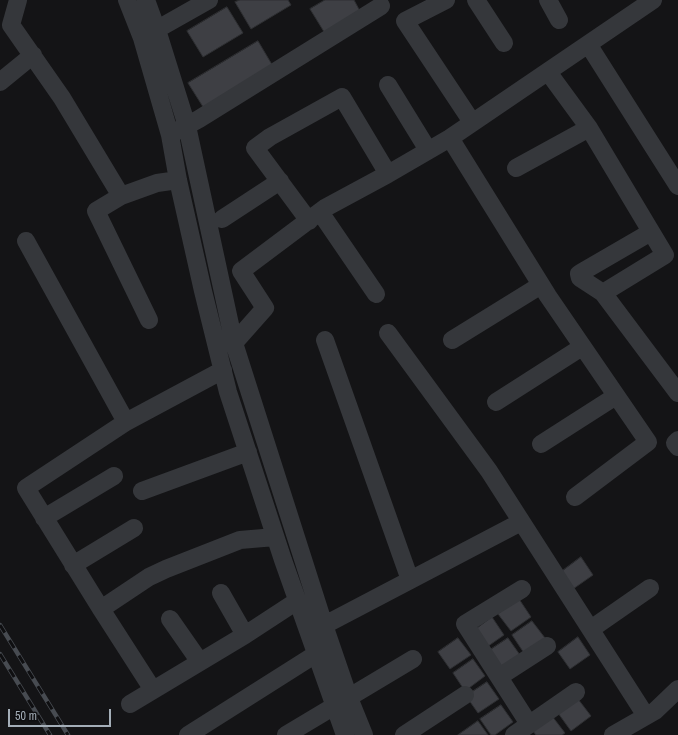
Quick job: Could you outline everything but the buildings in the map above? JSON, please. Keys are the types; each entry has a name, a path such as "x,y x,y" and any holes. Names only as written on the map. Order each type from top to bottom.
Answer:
{"street":[{"path":"18,0 11,25 62,98 121,196"},
{"path":"128,0 142,38 170,134 178,180 228,392 296,601 316,654 342,702 364,735"},
{"path":"146,0 187,126 234,343 324,625 342,702 345,735"},
{"path":"142,38 209,0"},
{"path":"446,0 405,21 472,122"},
{"path":"476,0 504,43"},
{"path":"548,0 559,20"},
{"path":"203,291 221,283 241,271 315,216 450,138 653,0"},
{"path":"170,134 187,126 381,6"},
{"path":"588,44 678,186"},
{"path":"0,82 33,56"},
{"path":"548,72 589,128 665,255 603,293"},
{"path":"388,85 428,150"},
{"path":"376,294 315,216 280,182 255,148 270,137 299,120 342,97 388,174"},
{"path":"516,168 589,128"},
{"path":"450,138 541,285 648,442 575,497"},
{"path":"149,320 96,211 121,196 157,183 178,180"},
{"path":"222,218 280,182"},
{"path":"651,232 579,274 580,278 603,293 678,393"},
{"path":"26,241 126,422"},
{"path":"234,343 265,308 241,271"},
{"path":"452,340 541,285"},
{"path":"388,333 489,471 591,629 642,724"},
{"path":"325,340 410,580"},
{"path":"496,402 582,347"},
{"path":"153,690 26,488 126,422 223,370"},
{"path":"541,444 616,396"},
{"path":"678,440 674,443 678,447"},
{"path":"142,491 248,452"},
{"path":"44,518 114,476"},
{"path":"308,633 521,522"},
{"path":"74,565 134,528"},
{"path":"101,609 149,577 166,568 240,540 275,537"},
{"path":"591,629 650,588"},
{"path":"522,589 465,624 529,724"},
{"path":"221,593 245,635"},
{"path":"130,704 245,635 296,601"},
{"path":"170,619 200,662"},
{"path":"499,677 547,646"},
{"path":"188,735 316,654"},
{"path":"286,735 413,659"},
{"path":"613,735 642,724 678,690"},
{"path":"514,735 576,692"},
{"path":"404,735 465,695"}],"railway":[{"path":"0,625 68,735"},
{"path":"0,654 50,735"}]}
